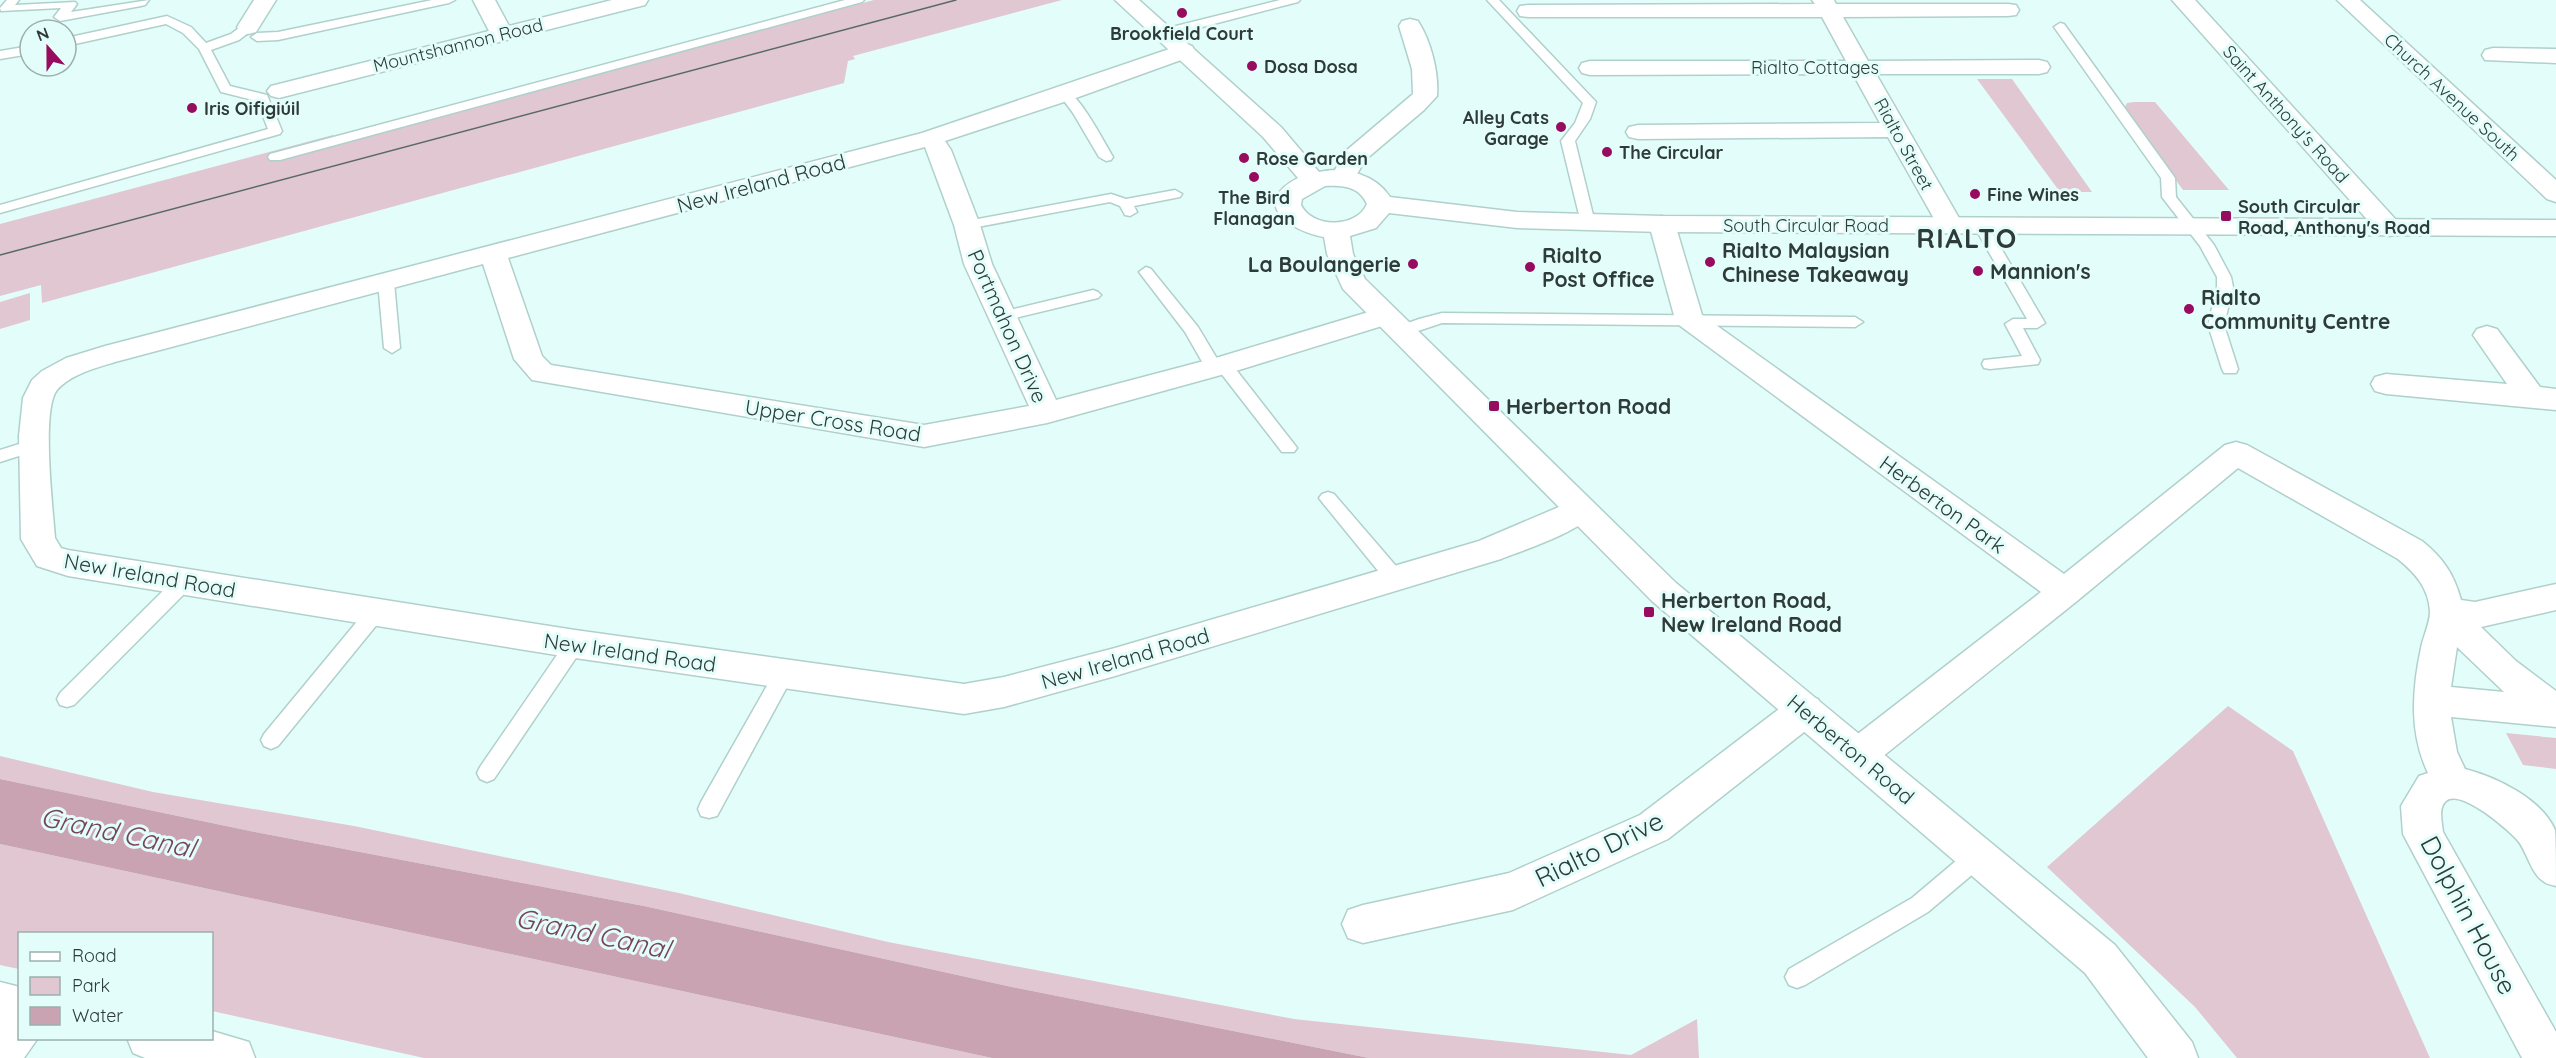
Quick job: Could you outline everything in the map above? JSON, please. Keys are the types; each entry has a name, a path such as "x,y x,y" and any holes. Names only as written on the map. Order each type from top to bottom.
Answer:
{"street":[{"path":"252,32 265,0"},
{"path":"484,0 502,34"},
{"name":"Mountshannon Road","path":"271,95 637,0"},
{"path":"1126,0 1272,132 1313,180"},
{"name":"Saint Anthony's Road","path":"2183,0 2389,228"},
{"name":"Church Avenue South","path":"2348,0 2556,194"},
{"path":"1528,11 1698,5 1826,5 2008,10"},
{"name":"Rialto Street","path":"1826,5 1950,225"},
{"path":"1343,178 1347,167 1362,150 1425,96 1427,84 1410,26"},
{"name":"New Ireland Road","path":"1174,42 1065,94 931,138 145,345 69,369 50,381 39,394 35,408 38,539 49,557 68,563 575,644 964,699 1004,692 1115,662 1489,550 1539,531 1580,510"},
{"path":"2493,55 2556,56"},
{"name":"Rialto Cottages","path":"1590,68 2039,67"},
{"path":"1638,132 1895,130"},
{"name":"Portmahon Drive","path":"931,138 939,150 967,225 978,264 1047,413"},
{"path":"1343,178 1366,185 1377,195 1380,204 1375,216 1352,228 1336,230 1305,223 1294,216 1288,202 1292,192 1313,180 1343,178"},
{"name":"South Circular Road","path":"1380,204 1517,220 1588,223 2556,228"},
{"path":"1662,224 1689,319"},
{"name":"Herberton Road","path":"1336,230 1340,254 1353,283 1580,510 1664,592 2100,959 2176,1058"},
{"name":"Upper Cross Road","path":"493,254 530,359 542,373 924,436 974,429 1047,413 1392,324"},
{"name":"Herberton Park","path":"1689,319 2065,592"},
{"path":"2487,334 2549,398"},
{"path":"2386,384 2549,398"},
{"path":"1859,754 2065,592 2236,453 2410,550 2428,565 2439,581 2447,612 2434,675 2432,712 2438,752 2452,782 2478,789 2508,806 2533,830 2556,868"},
{"path":"2447,612 2475,615 2556,597"},
{"path":"2447,612 2503,671 2556,711"},
{"path":"2432,712 2438,705 2451,702 2556,711"},
{"name":"Rialto Drive","path":"1363,924 1513,891 1654,827 1805,710"},
{"name":"Dolphin House","path":"2452,782 2433,788 2421,806 2423,834 2546,1058"},
{"path":"0,1003 18,1008"},
{"path":"0,1052 18,1031"},
{"path":"157,1040 233,1058"}],"lane":[{"path":"13,0 5,9 72,4 60,17 141,3 143,0"},
{"path":"360,19 370,0"},
{"path":"204,48 252,32 278,36 449,0"},
{"path":"275,158 858,0"},
{"path":"1174,42 1217,18 1294,0"},
{"path":"1492,0 1590,102 1584,123 1575,129 1568,141 1588,223"},
{"path":"1205,8 1217,18"},
{"path":"0,208 275,131 271,95 225,89 204,48 187,30 167,20 78,39"},
{"path":"2060,27 2168,178 2169,198 2207,245 2224,278 2225,287 2216,324 2230,369"},
{"path":"0,55 18,52"},
{"path":"1065,94 1079,112 1106,157"},
{"path":"967,225 1111,198 1127,208 1175,194"},
{"path":"1981,226 2037,323 2013,324 2032,360 1990,364"},
{"path":"1146,272 1219,367 1288,448"},
{"path":"386,282 392,348"},
{"path":"1002,316 1093,295"},
{"path":"1392,324 1424,322 1442,318 1855,322"},
{"path":"0,456 35,446"},
{"path":"1328,498 1395,578"},
{"path":"67,699 184,582"},
{"path":"271,740 376,612"},
{"path":"487,773 575,644"},
{"path":"709,809 784,674"},
{"path":"1797,977 1920,905 1978,856"}],"green space":[{"path":"874,0 1062,0 853,56 855,59 848,61 844,83 42,303 41,285 0,296 0,224 333,135 337,142"},
{"path":"1977,79 2012,79 2092,192 2060,192"},
{"path":"2155,102 2229,190 2183,190 2124,109 2127,103"},
{"path":"30,293 30,320 0,329 0,302"},
{"path":"2228,706 2293,751 2430,1058 2237,1058 2195,1007 2047,867"},
{"path":"2506,733 2556,738 2556,769 2523,765"},
{"path":"0,756 153,792 354,826 679,893 888,942 1294,1019 1631,1055 1697,1019 1699,1058 1369,1058 1012,987 644,906 255,832 0,779"},
{"path":"0,844 992,1058 424,1058 213,1011 213,932 18,932 18,969 0,965"}],"water":[{"name":"Grand Canal","path":"0,779 255,832 644,906 1012,987 1369,1058 992,1058 0,844"}],"tram line":[{"path":"0,255 956,0"}],"place":[{"name":"Brookfield Court","path":"1182,13"},
{"name":"Dosa Dosa","path":"1252,66"},
{"name":"Iris Oifigiúil","path":"192,108"},
{"name":"Alley Cats Garage","path":"1561,127"},
{"name":"The Circular","path":"1607,152"},
{"name":"Rose Garden","path":"1244,158"},
{"name":"The Bird Flanagan","path":"1254,177"},
{"name":"Fine Wines","path":"1975,194"},
{"name":"South Circular Road, Anthony's Road","path":"2226,216"},
{"name":"Rialto Malaysian Chinese Takeaway","path":"1710,262"},
{"name":"La Boulangerie","path":"1413,264"},
{"name":"Rialto Post Office","path":"1530,267"},
{"name":"Mannion's","path":"1978,271"},
{"name":"Rialto Community Centre","path":"2189,309"},
{"name":"Herberton Road","path":"1494,406"},
{"name":"Herberton Road, New Ireland Road","path":"1649,612"}],"district":[{"name":"RIALTO","path":"1967,238"}]}
